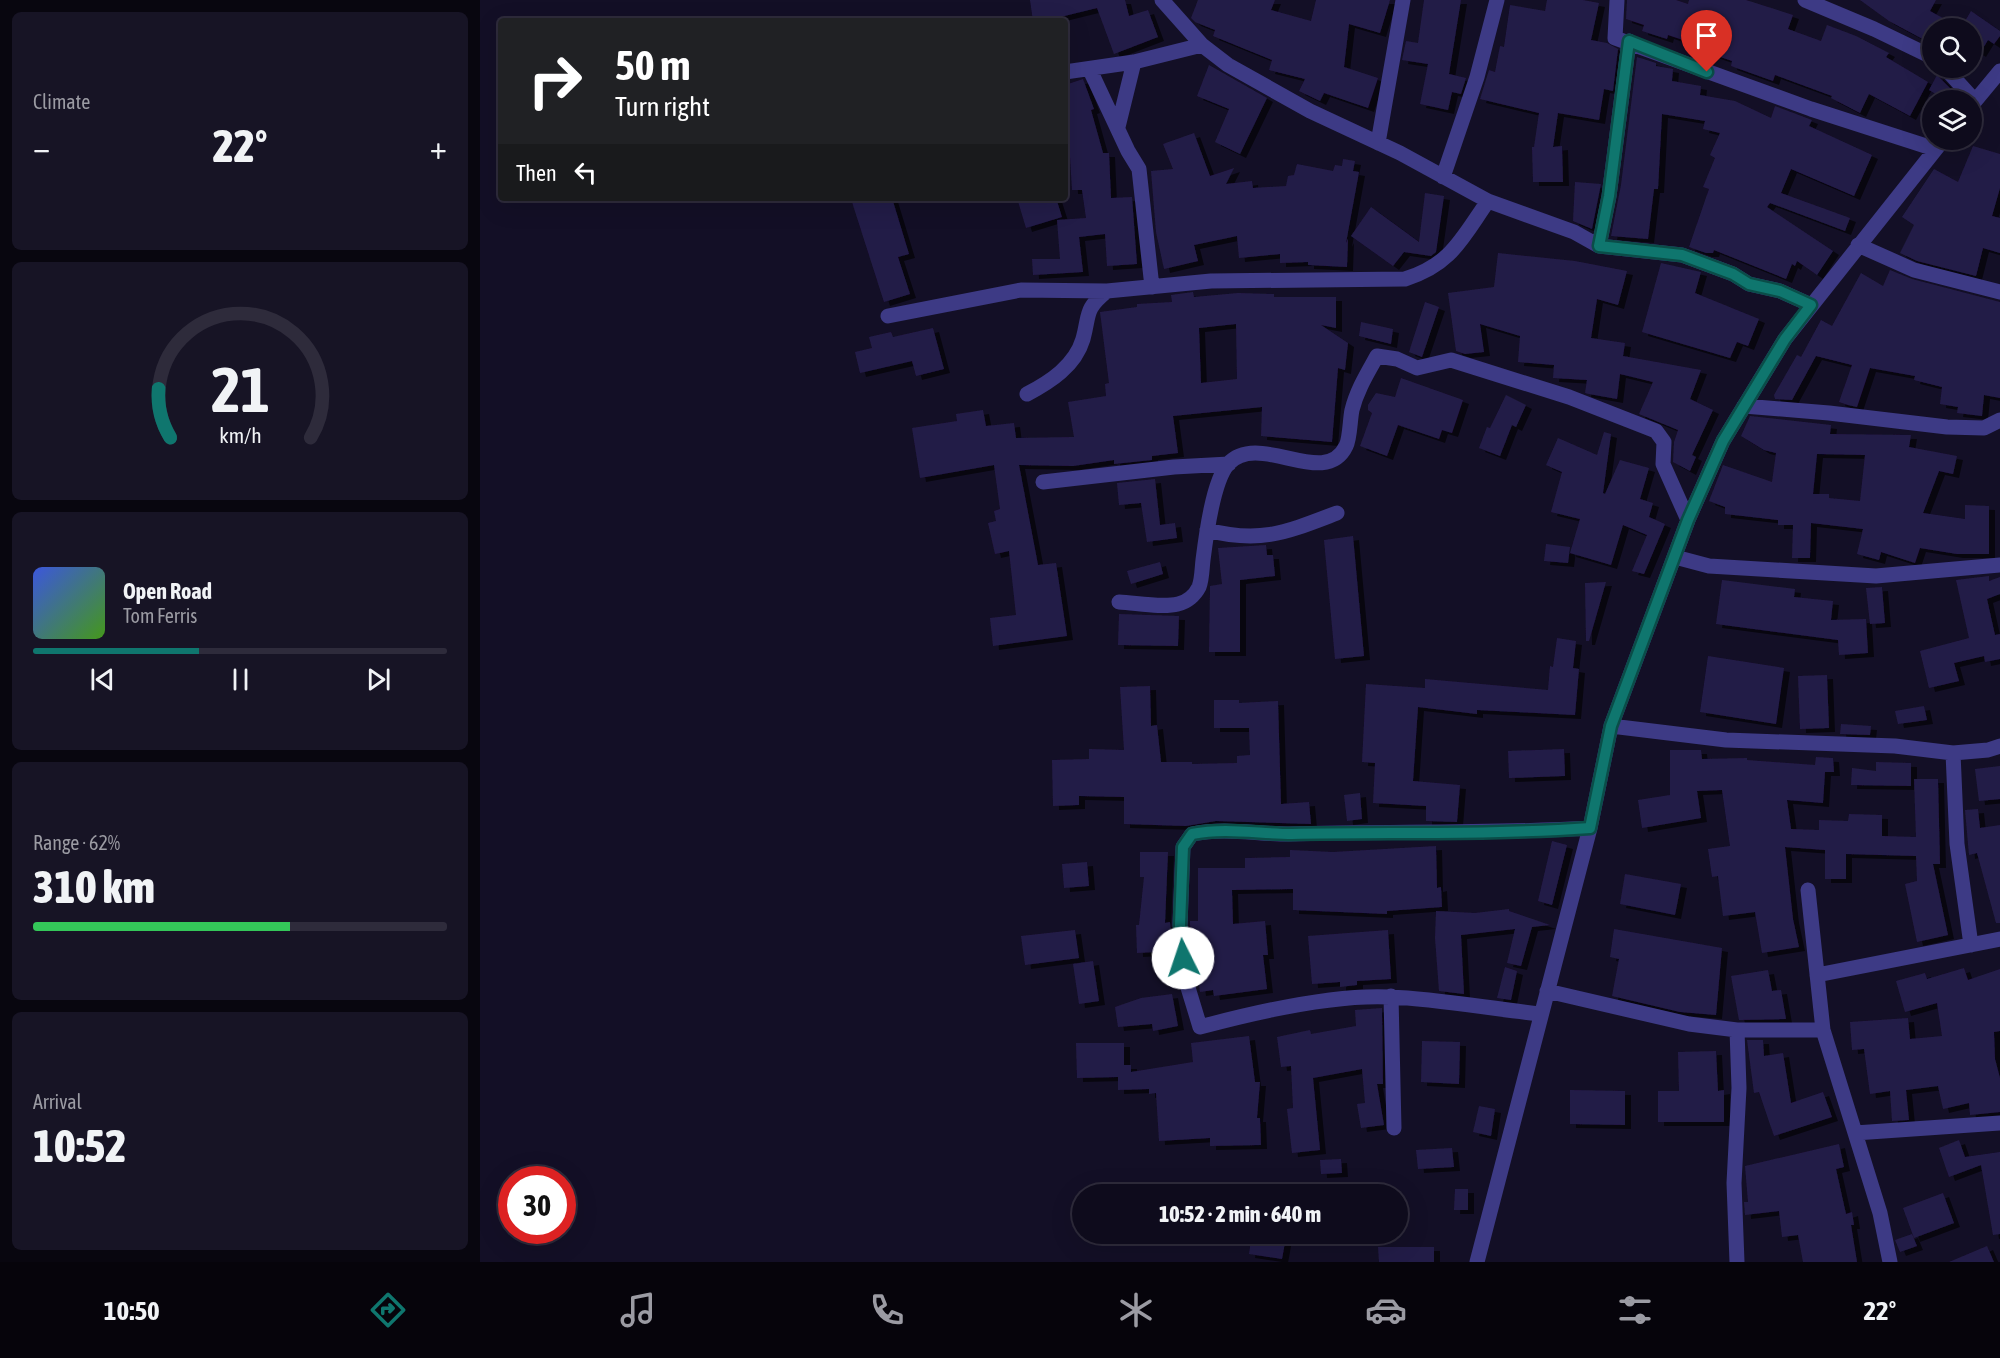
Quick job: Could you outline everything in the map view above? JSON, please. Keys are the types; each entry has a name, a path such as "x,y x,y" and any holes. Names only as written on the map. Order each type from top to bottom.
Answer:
{"street":[{"path":"1162,0 1202,45 1228,64 1310,111 1378,143 1488,201 1574,232 1599,246 1682,255 1733,274 1749,284 1780,291 1811,305"},
{"path":"1378,143 1403,0"},
{"path":"1443,177 1477,77 1497,0"},
{"path":"1617,0 1615,38 1629,41 1811,109 1922,139"},
{"path":"1805,0 1864,24 1922,52"},
{"path":"1599,246 1609,196 1629,41"},
{"path":"1068,72 1134,62 1202,45"},
{"path":"1119,127 1134,62"},
{"path":"1090,70 1119,127 1143,182 1152,287"},
{"path":"1982,93 1999,74"},
{"path":"1953,78 1963,90"},
{"path":"1477,1262 1590,828 1611,726 1688,520 1723,441 1785,339 1934,150"},
{"path":"888,316 1021,290 1107,291 1211,281 1405,279 1426,272 1442,262 1488,201"},
{"path":"1858,245 1914,270 2000,292"},
{"path":"1027,394 1052,381 1066,366 1083,340 1090,305 1107,291"},
{"path":"1043,482 1174,467 1229,464 1245,455 1260,452 1306,463 1322,463 1347,445 1353,407 1361,383 1377,356 1397,359 1417,368 1451,360 1569,397 1656,431 1664,442 1663,464 1688,520"},
{"path":"1744,406 1947,427 1984,428 2000,420"},
{"path":"1119,602 1177,605 1188,600 1199,586 1214,492 1229,464"},
{"path":"1207,530 1236,537 1282,534 1337,513"},
{"path":"1675,557 1709,566 1876,576 2000,565"},
{"path":"1611,726 1726,740 1895,746 1953,753 2000,746"},
{"path":"1953,753 1957,844 1971,945"},
{"path":"1540,1014 1391,996 1359,997 1293,1007 1200,1027 1186,981 1180,925 1183,847 1192,834 1210,830 1271,834 1513,833 1590,828"},
{"path":"1808,890 1823,1030 1881,1213 1890,1262"},
{"path":"1816,975 2000,939"},
{"path":"1547,991 1689,1024 1737,1030 1823,1030"},
{"path":"1391,996 1394,1128"},
{"path":"1737,1030 1738,1088 1734,1183 1737,1262"},
{"path":"1856,1133 2000,1123"}],"building":[{"path":"1030,0 1125,0 1129,16 1148,10 1158,37 1114,54 1097,8 1056,18 1033,18"},
{"path":"1198,0 1275,0 1271,10 1311,21 1316,0 1390,0 1380,33 1349,24 1344,67 1378,78 1368,108 1324,93 1320,101 1299,91 1305,79 1269,70 1272,60 1213,36 1215,30 1195,22 1191,18"},
{"path":"1424,0 1461,0 1449,74 1466,78 1461,94 1452,92 1448,110 1420,104 1428,64 1402,60 1406,41 1418,43"},
{"path":"1547,0 1583,0 1599,3 1591,40 1607,43 1618,49 1613,91 1604,89 1599,120 1558,113 1553,147 1562,146 1563,182 1533,182 1532,147 1534,147 1539,113 1480,99 1489,70 1495,72 1500,46 1504,47 1510,5 1545,11"},
{"path":"1627,0 1676,0 1688,4 1689,0 1746,0 1793,15 1788,29 1821,41 1827,25 1856,36 1889,53 1886,57 1928,82 1910,116 1869,94 1860,113 1831,98 1832,96 1775,75 1773,81 1731,66 1732,61 1709,53 1710,49 1668,35 1667,39 1642,31 1644,25 1626,19"},
{"path":"1860,0 1936,0 1930,11 1943,18 1922,18 1922,39 1889,21"},
{"path":"1971,11 1981,18 1967,18"},
{"path":"1982,19 2000,31 2000,36 1994,44 1988,40 1982,50"},
{"path":"1637,57 1656,63 1656,66 1673,69 1672,81 1701,86 1700,95 1735,101 1771,118 1775,106 1812,120 1809,126 1872,155 1854,196 1791,169 1781,193 1850,218 1845,231 1770,203 1767,207 1833,251 1817,275 1797,261 1795,266 1792,264 1786,279 1714,250 1713,253 1706,253 1689,247 1709,189 1703,187 1715,158 1710,155 1720,133 1703,129 1705,121 1662,114 1658,189 1654,189 1648,239 1611,236 1621,185"},
{"path":"1209,65 1267,98 1240,154 1215,142 1229,109 1197,96"},
{"path":"1935,78 1940,78 1952,90 1929,90"},
{"path":"1083,79 1094,109 1091,110 1103,153 1109,153 1111,198 1132,197 1137,264 1107,266 1105,234 1079,237 1083,272 1033,275 1032,259 1060,259 1057,220 1086,218 1082,190 1072,190 1068,140 1068,84"},
{"path":"1194,133 1210,176 1234,168 1226,184 1252,181 1253,188 1286,186 1288,176 1294,175 1297,164 1333,171 1335,165 1342,166 1343,159 1355,161 1353,171 1359,172 1346,243 1348,239 1347,267 1308,265 1308,262 1280,263 1280,254 1239,258 1237,236 1194,245 1198,261 1164,269 1156,232 1151,171 1173,169 1163,144"},
{"path":"1982,149 2000,154 2000,188 1992,216 2000,218 2000,253 1983,248 1976,276 1917,261 1900,253 1914,225 1902,217 1934,169 1958,182 1971,150"},
{"path":"1575,182 1601,184 1592,229 1573,221"},
{"path":"1425,193 1444,196 1436,252 1431,256 1404,252 1393,266 1351,236 1371,207 1419,242"},
{"path":"893,201 909,254 898,257 910,294 884,302 852,202"},
{"path":"1018,201 1057,201 1062,217 1026,228"},
{"path":"1498,253 1575,261 1627,271 1618,305 1597,299 1591,338 1625,343 1623,356 1701,370 1690,399 1713,410 1692,455 1696,457 1690,471 1673,462 1674,442 1678,430 1639,414 1653,382 1620,374 1617,399 1585,393 1587,380 1553,378 1554,365 1518,362 1520,336 1480,324 1484,352 1465,354 1456,351 1448,293 1494,287"},
{"path":"1661,263 1701,272 1695,293 1759,319 1748,346 1737,342 1730,358 1642,332"},
{"path":"1890,270 1912,279 2000,302 2000,398 1984,395 1982,416 1957,413 1958,407 1940,404 1942,387 1914,380 1915,376 1870,368 1857,407 1848,405 1839,402 1852,365 1816,356 1792,400 1775,399 1774,395 1797,355 1801,357 1821,320 1832,326 1861,273 1883,286"},
{"path":"1193,292 1194,297 1238,293 1274,294 1274,297 1336,297 1336,328 1321,325 1348,343 1345,370 1338,368 1332,442 1261,436 1262,407 1173,416 1178,453 1152,456 1152,460 1114,464 1114,460 1073,466 1019,465 1038,565 1056,563 1067,636 993,646 990,618 1016,615 1009,551 995,554 988,523 996,521 994,511 1000,509 994,465 920,478 912,428 957,421 956,414 983,410 986,426 1014,423 1016,438 1074,437 1068,402 1106,396 1105,384 1109,383 1100,312 1137,307 1137,304 1172,302 1171,295","holes":["1236,324 1237,379 1201,383 1199,328"]},
{"path":"1425,302 1439,307 1422,357 1409,352"},
{"path":"1361,322 1393,329 1391,344 1359,336"},
{"path":"933,328 944,369 916,376 912,361 860,373 855,352 872,348 869,337 891,332 893,337"},
{"path":"1401,378 1463,400 1452,433 1442,430 1439,439 1398,425 1387,456 1360,446 1372,413 1368,410 1368,405 1376,393 1395,397"},
{"path":"1506,395 1526,405 1516,427 1512,425 1500,456 1479,448 1487,427 1490,428"},
{"path":"1750,416 1831,425 1830,434 1911,435 1909,447 1957,456 1953,474 1939,471 1923,513 1965,519 1965,505 1989,506 1989,554 1957,554 1920,548 1915,563 1881,552 1879,560 1857,554 1863,529 1811,523 1810,558 1792,558 1793,525 1778,525 1778,520 1725,514 1725,507 1709,501 1723,465 1772,482 1776,453 1764,450 1741,436","holes":["1817,454 1865,455 1860,501 1829,498 1829,494 1813,494"]},
{"path":"1604,432 1611,434 1603,493 1605,494 1620,460 1649,468 1640,499 1653,503 1649,517 1665,524 1644,574 1632,571 1647,535 1623,525 1611,565 1570,553 1580,519 1551,512 1562,472 1546,465 1558,438 1597,455"},
{"path":"1155,479 1160,525 1175,523 1177,538 1147,542 1141,503 1119,505 1117,483"},
{"path":"1353,536 1364,656 1335,659 1324,540"},
{"path":"1546,544 1570,547 1568,563 1544,561"},
{"path":"1266,545 1267,555 1273,555 1275,576 1240,580 1240,652 1209,652 1210,586 1222,584 1218,548"},
{"path":"1160,562 1163,574 1131,584 1127,571"},
{"path":"1989,576 1989,581 2000,577 2000,594 1987,599 1995,635 2000,634 2000,659 1985,662 1984,656 1954,663 1959,681 1929,688 1920,651 1969,638 1956,580"},
{"path":"1722,580 1795,589 1794,597 1833,601 1831,620 1866,619 1868,653 1839,655 1838,640 1716,624"},
{"path":"1606,582 1589,641 1586,641 1585,583"},
{"path":"1882,587 1885,623 1870,624 1866,588"},
{"path":"1119,614 1179,616 1178,646 1118,645"},
{"path":"1557,638 1576,641 1573,668 1579,669 1575,715 1477,710 1477,714 1418,707 1413,781 1460,785 1457,822 1426,821 1426,806 1373,803 1375,763 1362,762 1366,684 1425,688 1425,679 1548,690 1550,666 1553,667"},
{"path":"1708,656 1784,668 1776,724 1700,712"},
{"path":"1827,675 1829,728 1800,729 1798,676"},
{"path":"1150,686 1151,726 1157,725 1161,762 1237,763 1237,756 1250,755 1249,728 1214,728 1214,700 1239,700 1239,703 1278,701 1281,804 1309,802 1311,824 1216,821 1186,826 1124,824 1124,797 1079,796 1079,805 1053,806 1052,760 1089,759 1089,749 1124,750 1120,687"},
{"path":"1924,706 1927,720 1898,724 1895,711"},
{"path":"1841,724 1871,726 1870,735 1840,734"},
{"path":"1564,749 1565,776 1509,778 1508,751"},
{"path":"1670,750 1701,750 1702,759 1747,758 1747,760 1815,765 1816,757 1833,758 1834,772 1825,772 1823,803 1787,800 1791,829 1819,830 1819,820 1848,821 1849,814 1882,815 1882,836 1916,837 1914,779 1938,779 1940,864 1933,864 1948,935 1917,942 1905,884 1917,881 1916,856 1846,854 1846,879 1825,879 1825,850 1785,847 1793,919 1799,947 1762,953 1755,912 1723,916 1718,876 1712,877 1708,849 1730,846 1722,790 1697,791 1701,818 1642,828 1638,800 1670,795"},
{"path":"1876,762 1911,763 1911,786 1851,785 1852,768 1876,771"},
{"path":"2000,766 2000,799 1979,801 1975,769"},
{"path":"1360,793 1362,819 1347,821 1344,795"},
{"path":"1978,809 1980,828 2000,825 2000,923 1996,923 1977,853 1969,855 1965,810"},
{"path":"1552,841 1567,845 1552,905 1538,901"},
{"path":"1436,846 1437,888 1441,887 1442,907 1387,911 1387,914 1293,910 1293,889 1232,890 1233,924 1265,921 1268,955 1263,955 1267,989 1214,996 1213,990 1200,992 1190,925 1190,921 1198,921 1198,868 1245,868 1245,858 1290,857 1290,850 1333,852"},
{"path":"1140,852 1168,852 1165,923 1170,922 1173,951 1137,953 1136,925 1139,925 1144,877 1140,877"},
{"path":"1087,862 1089,886 1064,888 1062,864"},
{"path":"1625,874 1681,884 1675,915 1620,904"},
{"path":"1509,909 1509,911 1550,925 1532,927 1521,966 1507,963 1515,929 1461,935 1464,994 1439,991 1435,938 1436,911 1475,913"},
{"path":"1614,929 1722,948 1716,1015 1680,1012 1612,996 1619,959 1610,957"},
{"path":"1075,930 1079,958 1025,965 1021,936"},
{"path":"1388,930 1391,979 1357,981 1357,985 1340,987 1340,982 1312,984 1308,936"},
{"path":"1093,961 1099,1001 1079,1004 1073,964"},
{"path":"1505,967 1517,971 1511,1000 1497,998"},
{"path":"1964,968 1968,980 2000,969 2000,1031 1994,1032 1995,1059 2000,1078 2000,1112 1970,1115 1969,1103 1943,1109 1938,1086 1906,1090 1909,1120 1892,1121 1890,1091 1870,1094 1864,1049 1852,1050 1850,1022 1908,1018 1910,1039 1942,1036 1937,1003 1905,1012 1896,981 1925,973 1927,979"},
{"path":"1768,970 1772,991 1781,990 1786,1019 1739,1020 1731,976"},
{"path":"1172,994 1178,1026 1153,1031 1152,1024 1118,1027 1115,1007 1141,998"},
{"path":"1382,1008 1383,1084 1377,1084 1384,1125 1361,1128 1357,1104 1365,1103 1362,1069 1313,1078 1320,1150 1292,1153 1287,1109 1293,1108 1291,1066 1281,1067 1277,1037 1310,1030 1311,1034 1356,1026 1355,1010"},
{"path":"1249,1036 1255,1082 1260,1082 1257,1118 1260,1118 1261,1145 1210,1146 1210,1138 1159,1141 1156,1093 1149,1094 1149,1089 1118,1090 1118,1077 1077,1078 1076,1043 1124,1043 1124,1065 1131,1065 1131,1072 1193,1062 1191,1043"},
{"path":"1747,1040 1763,1040 1764,1056 1783,1053 1791,1103 1823,1092 1832,1117 1774,1136 1759,1092 1754,1093"},
{"path":"1422,1041 1460,1042 1459,1084 1421,1082"},
{"path":"1716,1051 1718,1091 1724,1090 1724,1122 1658,1122 1658,1091 1679,1091 1678,1052"},
{"path":"1570,1090 1625,1091 1625,1125 1570,1124"},
{"path":"1479,1106 1495,1109 1491,1136 1473,1132"},
{"path":"1959,1140 1965,1157 2000,1152 2000,1234 1993,1235 1981,1165 1949,1177 1939,1148"},
{"path":"1839,1144 1844,1167 1836,1169 1846,1214 1852,1212 1854,1225 1851,1225 1857,1262 1803,1262 1798,1235 1782,1237 1779,1211 1745,1215 1744,1202 1748,1202 1745,1166"},
{"path":"1452,1148 1454,1167 1418,1169 1416,1150"},
{"path":"1341,1159 1342,1173 1321,1174 1320,1160"},
{"path":"1455,1189 1468,1189 1468,1210 1454,1210"},
{"path":"1943,1193 1954,1223 1914,1238 1903,1208"},
{"path":"1912,1234 1917,1246 1900,1252 1895,1240"},
{"path":"1250,1244 1285,1244 1282,1259 1249,1254"},
{"path":"1987,1246 1994,1262 1949,1262"},
{"path":"1378,1247 1434,1247 1434,1262 1379,1262"}],"route":[{"path":"1183,958 1180,925 1183,847 1192,834 1210,830 1271,834 1513,833 1590,828 1611,726 1688,520 1723,441 1785,339 1811,305 1780,291 1749,284 1733,274 1682,255 1618,250 1599,246 1609,196 1629,41 1707,72"}]}
